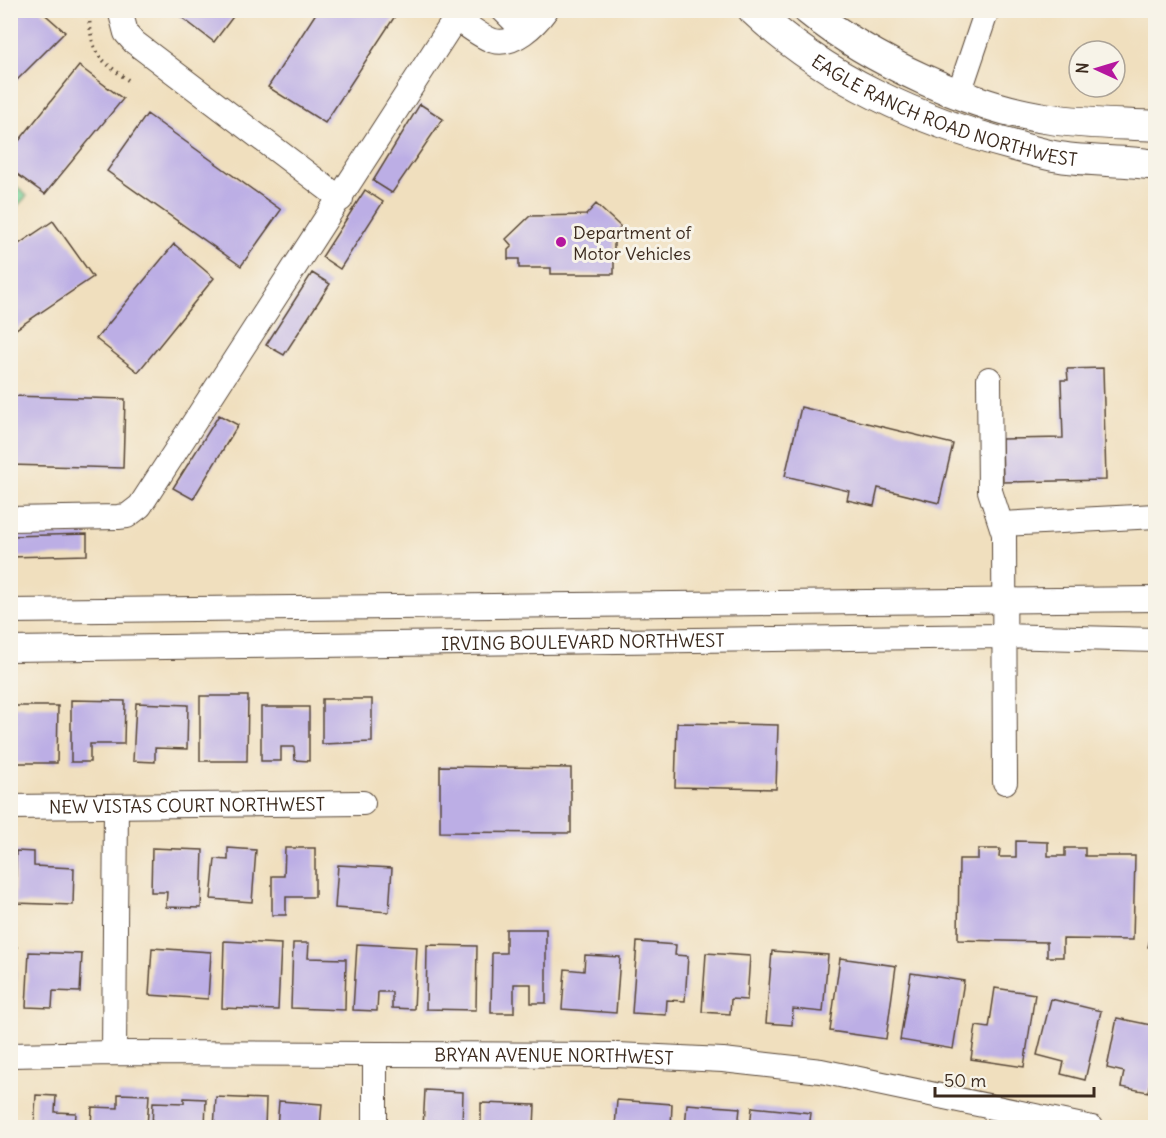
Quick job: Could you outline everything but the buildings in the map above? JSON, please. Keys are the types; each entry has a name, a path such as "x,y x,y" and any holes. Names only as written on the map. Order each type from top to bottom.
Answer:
{"main road":[{"name":"EAGLE RANCH ROAD NORTHWEST","path":"753,10 822,63 894,104 978,137 1058,157 1155,165"},
{"name":"EAGLE RANCH ROAD NORTHWEST","path":"808,10 837,34 958,96 1049,119 1155,126"}],"street":[{"path":"120,10 126,33 134,42 341,199"},
{"path":"503,10 516,23 519,35"},
{"path":"10,519 118,517 134,512 341,199 459,14 493,41 506,41 534,24 546,10"},
{"path":"958,96 987,10"},
{"path":"989,379 990,491 1002,524 1006,599 1003,636 1005,782"},
{"path":"1002,524 1155,516"},
{"name":"IRVING BOULEVARD NORTHWEST","path":"10,612 1155,599"},
{"name":"IRVING BOULEVARD NORTHWEST","path":"10,649 1003,636 1155,640"},
{"name":"NEW VISTAS COURT NORTHWEST","path":"10,807 363,803"},
{"path":"114,1053 116,806"},
{"name":"BRYAN AVENUE NORTHWEST","path":"10,1055 114,1053 617,1055 723,1060 821,1071 1092,1128"},
{"path":"375,1054 375,1128"}],"path":[{"path":"88,10 94,50 99,58 128,80"}],"green space":[{"path":"11,181 27,196 11,212"}],"place":[{"name":"Department of Motor Vehicles","path":"561,242"}]}
